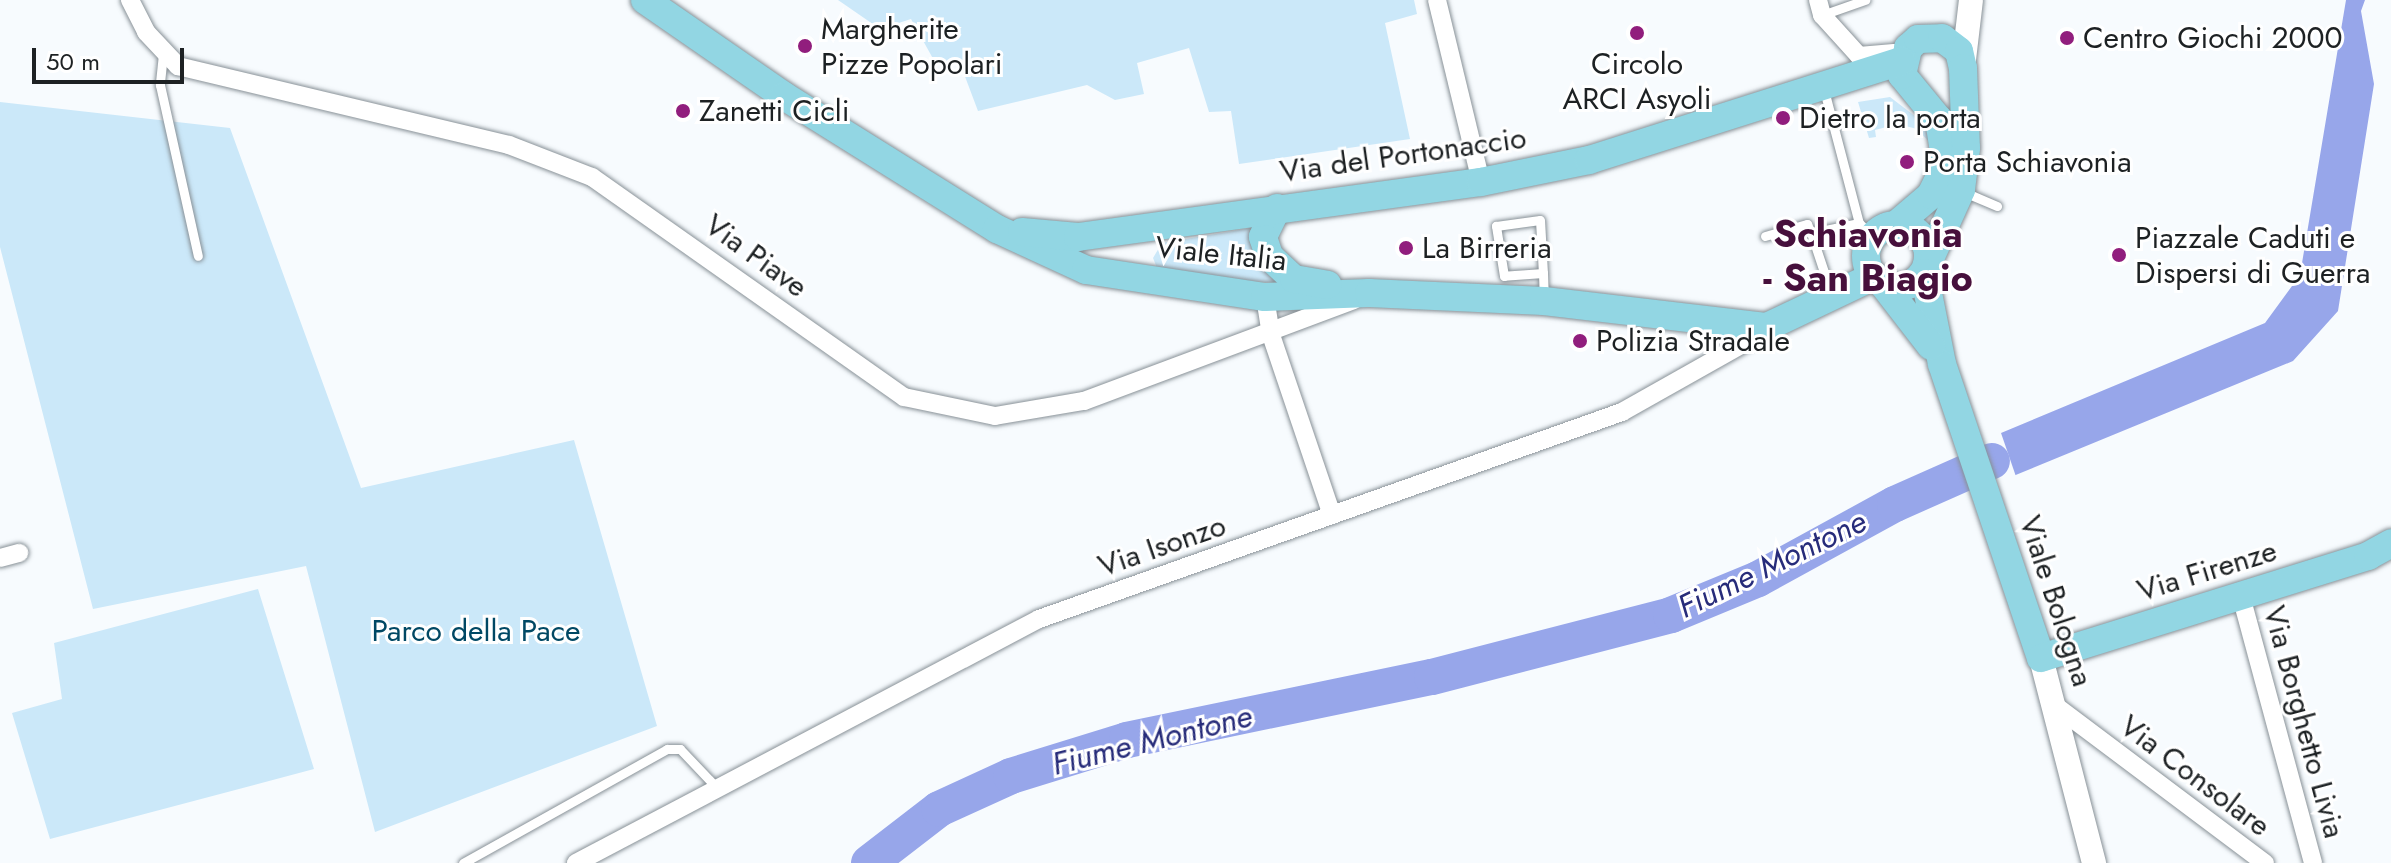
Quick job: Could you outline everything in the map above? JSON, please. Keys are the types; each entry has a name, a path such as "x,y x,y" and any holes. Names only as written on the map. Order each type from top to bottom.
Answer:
{"main road":[{"name":"Viale Italia","path":"645,0 784,96 997,229 1086,270 1265,297 1369,293 1544,301 1767,327 1871,282"},
{"path":"1963,68 1959,51 1937,37 1964,0"},
{"path":"1905,55 1908,88 1939,120 1946,164 1931,195 1876,228 1866,259 1871,282 1906,286 1925,269 1961,190 1963,68 1971,0"},
{"name":"Via del Portonaccio","path":"997,229 1078,237 1481,182 1589,160 1823,86 1905,55 1918,39 1937,37"},
{"path":"1277,208 1263,237 1269,256 1294,279 1369,293"},
{"path":"1150,281 1135,260 1137,248 1155,226"},
{"path":"1876,228 1922,237 1925,269"},
{"name":"Viale Bologna","path":"1925,269 1945,372 2041,658 2094,863"},
{"name":"Viale Bologna","path":"1871,282 1917,320 1945,372"},
{"name":"Via Firenze","path":"2041,658 2368,556 2391,543"}],"street":[{"name":"Via Piave","path":"130,0 146,32 178,66 509,145 592,177 904,397 995,416 1084,401 1271,335 1369,293"},
{"path":"1437,0 1481,182"},
{"path":"1827,6 1859,56 1905,55"},
{"path":"1265,297 1271,335 1332,515"},
{"name":"Via Isonzo","path":"576,863 1039,619 1622,412 1784,321"},
{"path":"0,558 19,553"},
{"name":"Via Borghetto Livia","path":"2241,596 2313,863"},
{"name":"Via Consolare","path":"2053,704 2265,863"}],"lane":[{"path":"1827,6 1865,0"},
{"path":"164,51 160,85 198,256"},
{"path":"1811,233 1876,228 1823,86"},
{"path":"1961,190 1997,206"},
{"path":"1543,273 1504,276 1496,226 1540,220 1543,273 1544,301"},
{"path":"1765,236 1807,224 1826,278"},
{"path":"463,863 667,749 680,749 717,788"}],"green space":[{"path":"838,0 1414,0 1417,14 1385,23 1410,139 1239,164 1231,111 1209,112 1189,48 1137,63 1144,94 1115,100 1087,85 978,111 958,58 936,64 911,19 880,29"},
{"path":"1890,97 1924,123 1933,146 1917,129 1898,124 1875,130 1876,137 1869,138 1858,102"},
{"name":"Parco della Pace","path":"0,102 230,128 361,488 574,440 657,726 375,832 306,566 93,609 0,247"},
{"path":"1257,227 1289,283 1200,279 1157,268 1153,258 1162,243"},
{"path":"258,589 314,769 50,839 12,713 62,699 54,643"}],"water":[{"path":"2346,0 2365,0 2361,11 2374,84 2338,311 2293,361 1957,499 1941,458 2265,323 2300,275"}],"pier":[{"path":"2000,430 2017,479 1955,501 1938,451"}],"waterway":[{"name":"Fiume Montone","path":"869,863 939,809 1011,776 1127,740 1432,677 1671,615 1758,579 1895,504 1992,461"}],"place":[{"name":"Circolo ARCI Asyoli","path":"1637,33"},
{"name":"Centro Giochi 2000","path":"2067,38"},
{"name":"Margherite Pizze Popolari","path":"805,46"},
{"name":"Zanetti Cicli","path":"683,111"},
{"name":"Dietro la porta","path":"1783,118"},
{"name":"Porta Schiavonia","path":"1907,162"},
{"name":"La Birreria","path":"1406,248"},
{"name":"Piazzale Caduti e Dispersi di Guerra","path":"2119,255"},
{"name":"Polizia Stradale","path":"1580,341"}],"district":[{"name":"Schiavonia - San Biagio","path":"1868,256"}]}
